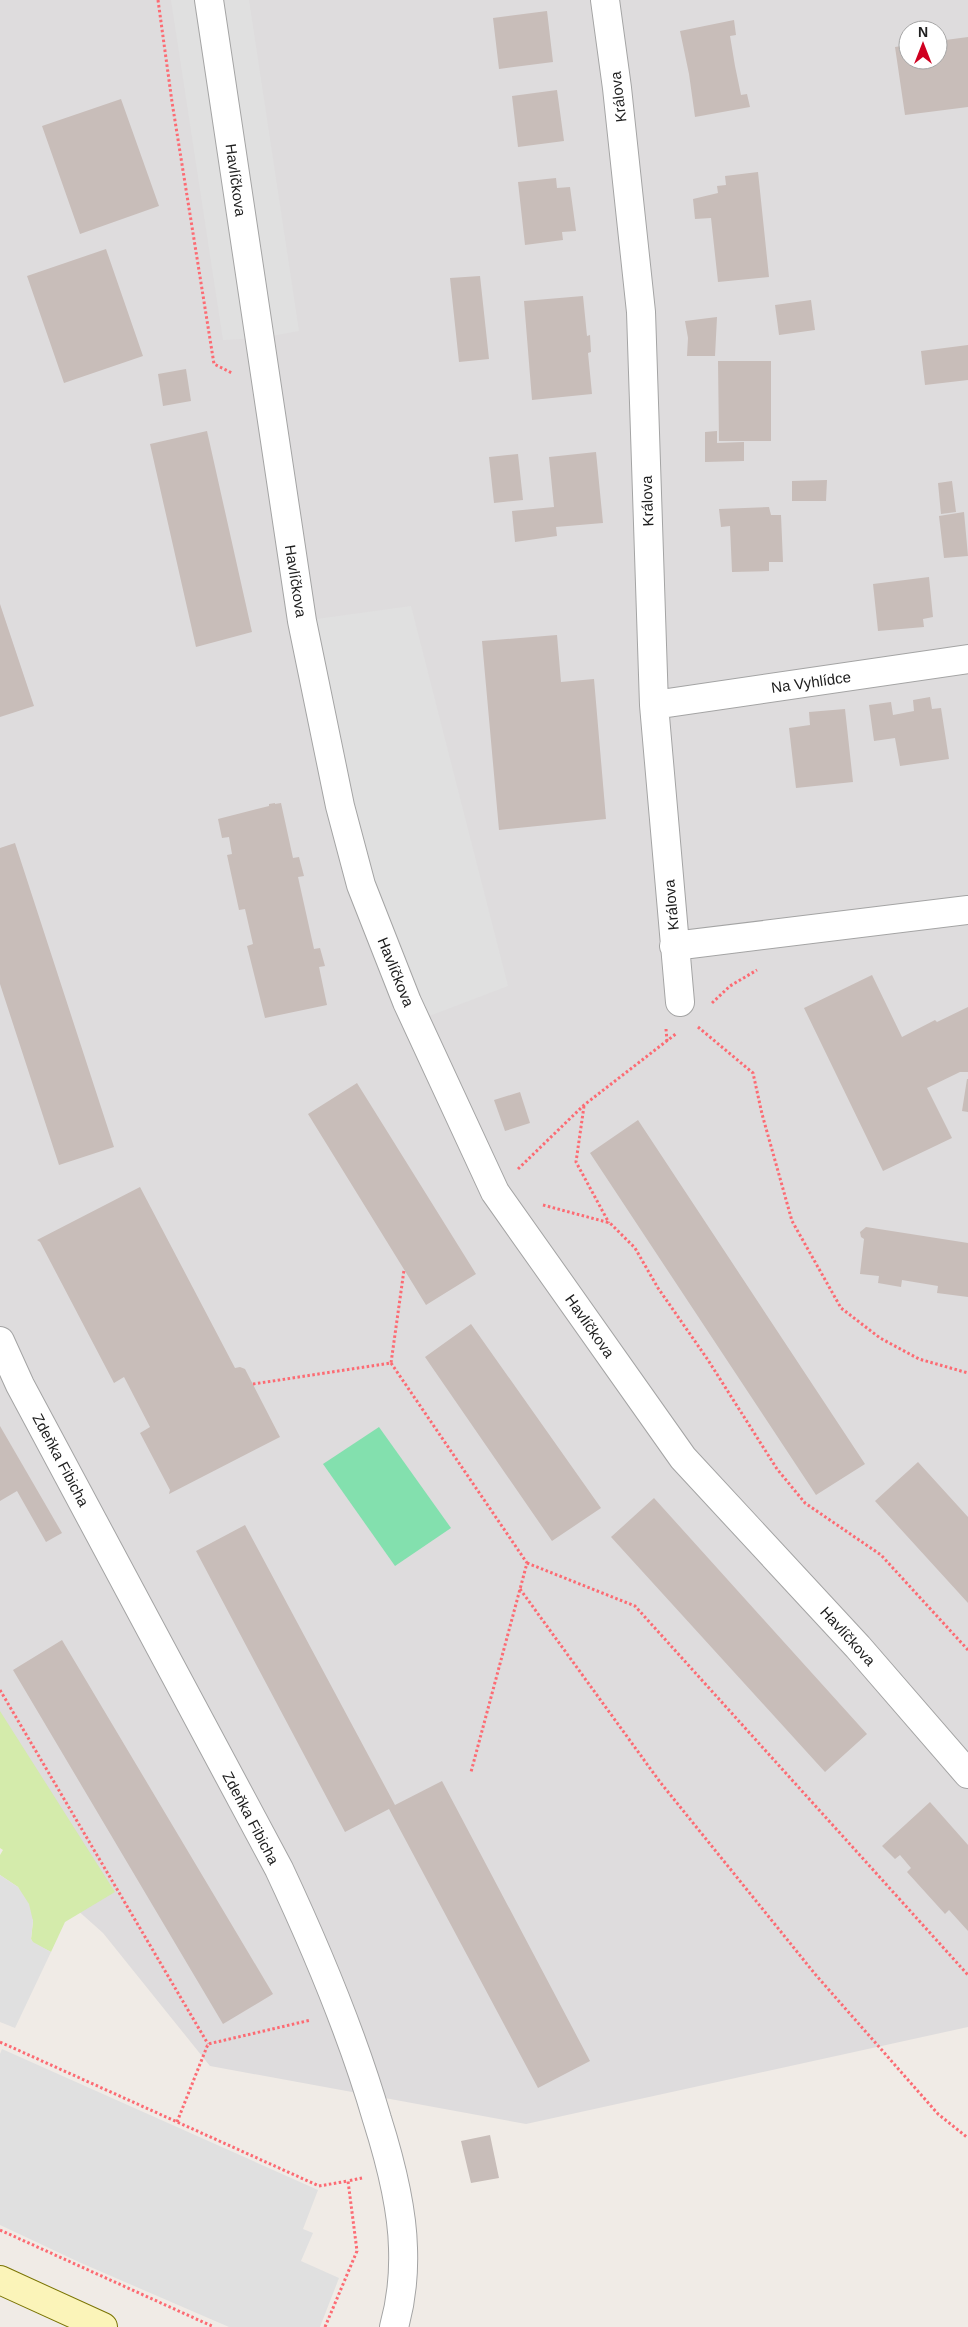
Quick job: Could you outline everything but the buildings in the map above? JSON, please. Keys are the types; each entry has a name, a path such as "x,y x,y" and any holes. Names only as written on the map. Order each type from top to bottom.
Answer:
{"street":[{"name":"Havlíčkova","path":"210,0 302,621 340,806 361,885 407,1002 495,1192 683,1458 858,1646 968,1774"},
{"name":"Králova","path":"605,0 617,88 641,312 654,705 674,946 685,1012"},
{"name":"Na Vyhlídce","path":"654,705 968,659"},
{"path":"674,946 968,910"},
{"name":"Zdeňka Fibicha","path":"0,1341 20,1385 279,1869 304,1922 341,2013 364,2075 392,2173 397,2198 403,2248 401,2295 394,2327"},
{"path":"0,2280 103,2327"}],"path":[{"path":"158,0 172,102 214,364 238,376"},
{"path":"710,1004 730,986 758,969"},
{"path":"495,1192 584,1105 685,1012 753,1073 762,1114 792,1221 841,1308 880,1338 919,1358 968,1373"},
{"path":"584,1105 576,1162 610,1223 635,1248 658,1288 708,1360 777,1469 804,1503 881,1555 968,1650"},
{"path":"543,1205 610,1223"},
{"path":"404,1270 391,1362 527,1563 635,1606 968,1975"},
{"path":"253,1384 391,1362"},
{"path":"471,1772 527,1563"},
{"path":"520,1589 660,1782 809,1966 938,2114 968,2138"},
{"path":"0,1690 208,2044"},
{"path":"0,1701 6,1699"},
{"path":"208,2044 341,2013"},
{"path":"0,2042 319,2186 392,2173"},
{"path":"177,2122 208,2044"},
{"path":"325,2327 357,2251 348,2181"},
{"path":"0,2230 214,2327"}],"shaded area":[{"path":"0,0 968,0 968,2027 526,2124 210,2066 103,1933 0,1841"},
{"path":"171,0 249,0 299,331 260,338 223,340"},
{"path":"411,606 508,986 416,1021 361,885 302,621"},
{"path":"0,1875 18,1887 29,1904 33,1921 31,1939 51,1952 15,2028 0,2022"},
{"path":"2,2049 318,2190 303,2229 313,2233 301,2261 339,2278 320,2327 229,2327 81,2263 0,2225 0,2054"}],"green space":[{"path":"379,1427 451,1528 395,1566 323,1464"},
{"path":"0,1711 115,1892 65,1922 51,1952 33,1943 31,1939 33,1921 18,1887 0,1875 0,1855 3,1850 0,1848"}]}
